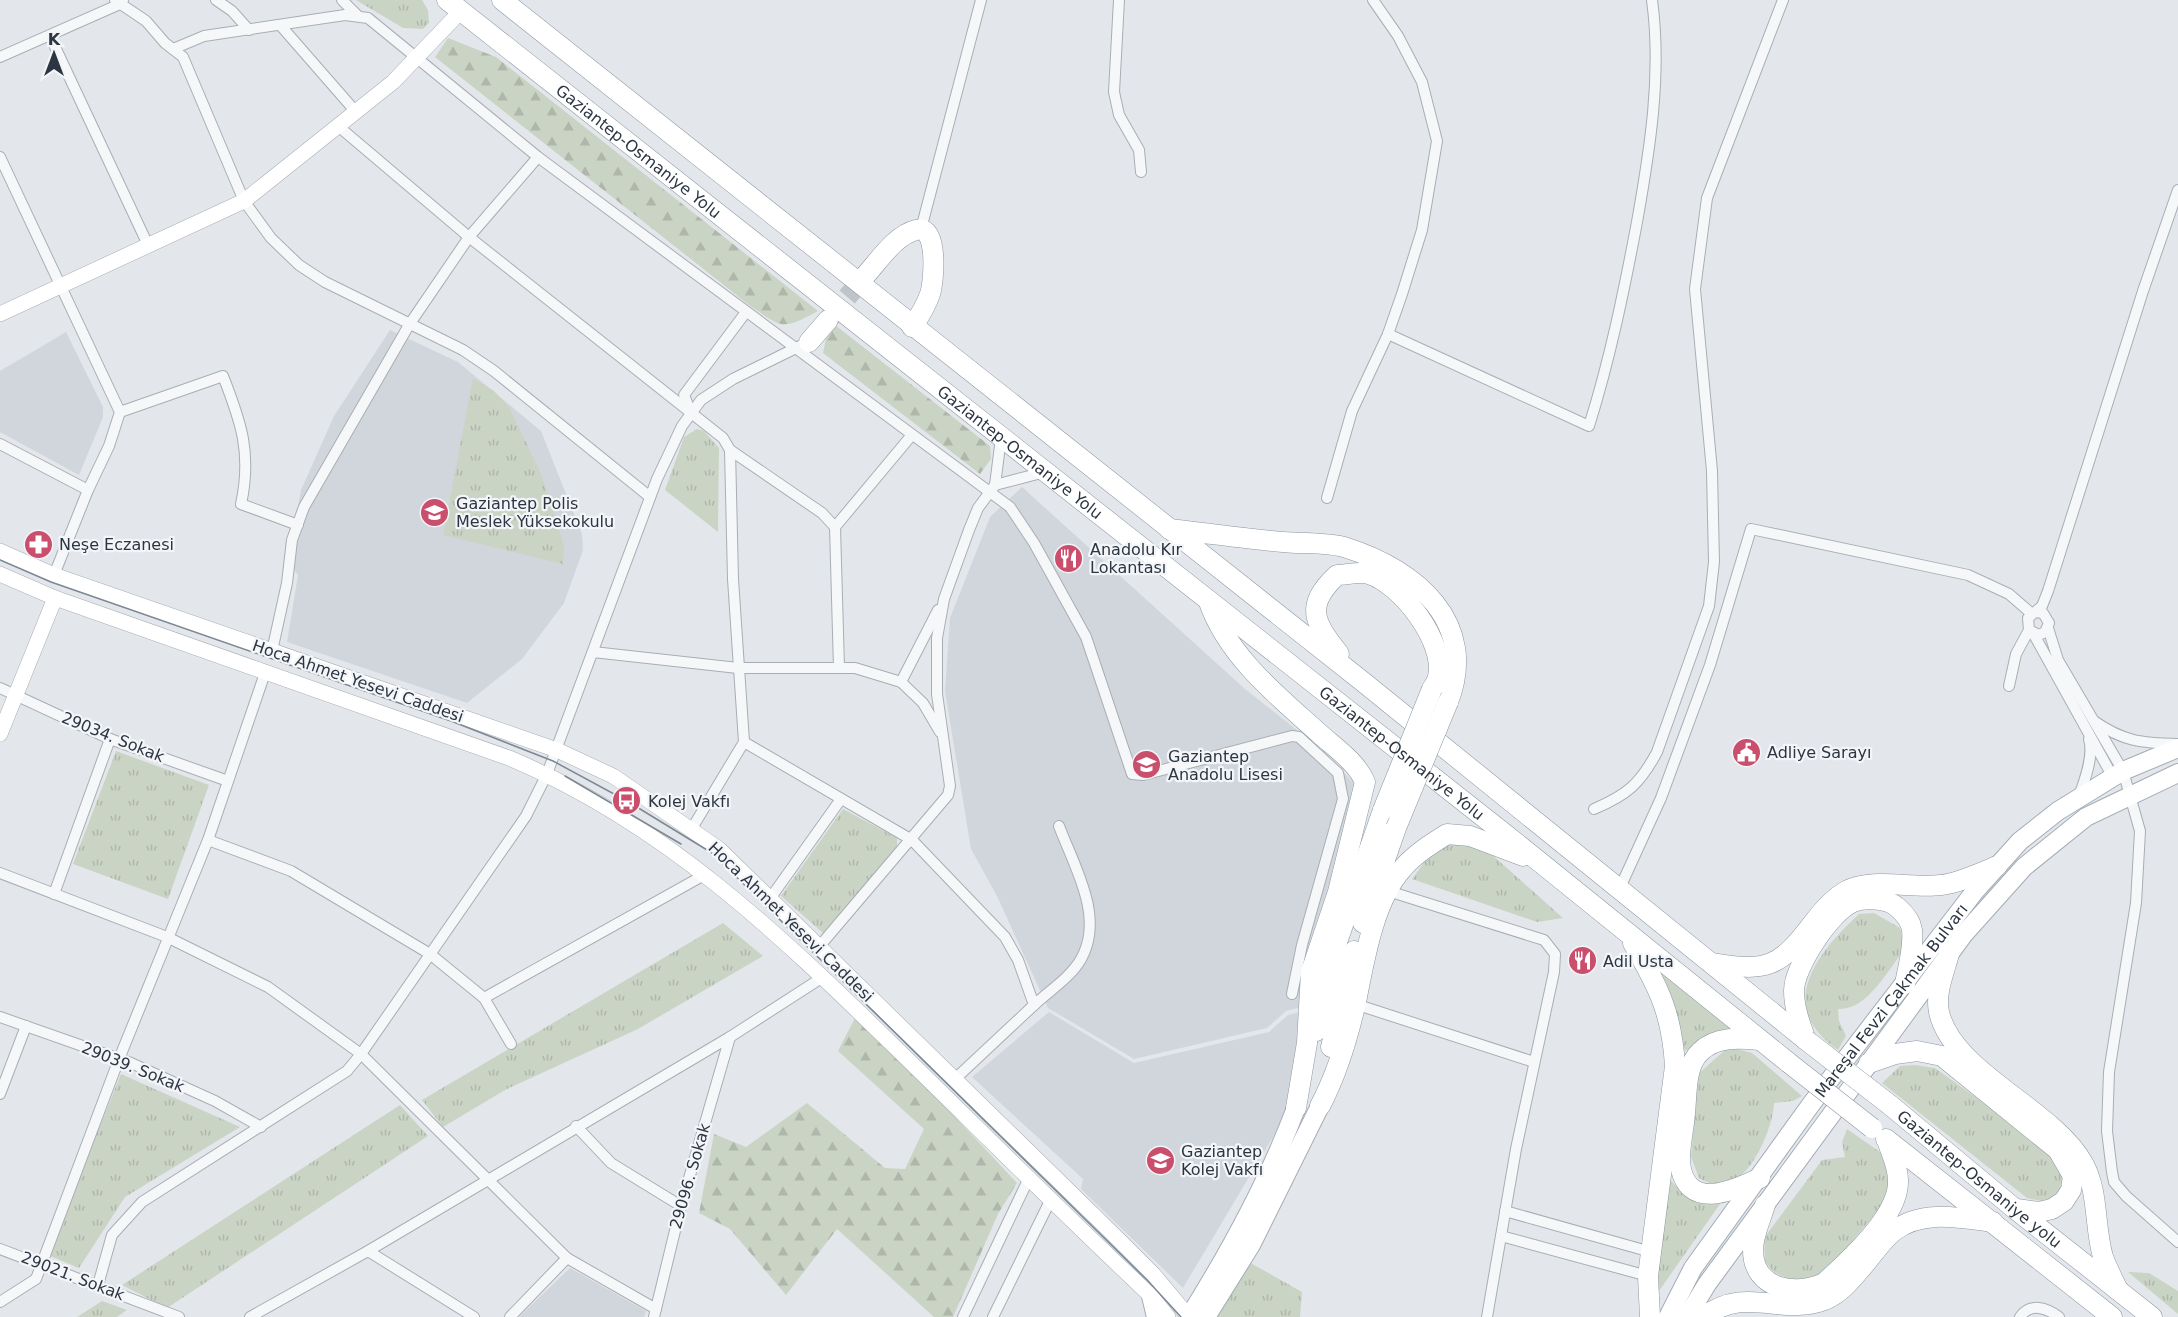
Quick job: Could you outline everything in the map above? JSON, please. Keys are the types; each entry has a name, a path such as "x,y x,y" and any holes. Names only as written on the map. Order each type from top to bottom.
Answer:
{"highway":[{"name":"Gaziantep-Osmaniye Yolu","path":"502,0 912,327 1362,681 1806,1040"},
{"name":"Gaziantep-Osmaniye Yolu","path":"454,5 1540,862 1789,1063"},
{"path":"864,277 902,236 921,229 931,239 933,281 925,305 912,327"},
{"path":"802,345 828,321"},
{"path":"1169,529 1346,548 1400,572 1419,586 1446,618 1453,634 1457,678 1396,828 1349,964 1320,1106"},
{"path":"1296,1108 1337,942 1383,810 1438,677 1437,651 1427,628 1395,588 1368,573 1336,575 1319,594 1315,614 1325,636 1362,681"},
{"path":"1208,601 1217,625 1266,685 1346,757 1361,772 1365,782 1338,892 1311,972 1307,1043 1296,1108"},
{"path":"1320,1106 1333,1083 1355,1004 1365,949 1388,891 1401,869 1447,834 1470,836 1540,862"},
{"path":"1709,962 1741,967 1762,967 1782,959 1833,899 1847,890 1876,885 1945,885 1997,867"},
{"path":"1806,1040 1796,1012 1794,990 1799,966 1837,914 1854,902 1872,899 1893,903 1905,914 1912,928 1912,946 1905,984"},
{"path":"1627,933 1663,998 1673,1031 1675,1066 1648,1276 1650,1317"},
{"path":"1949,954 1938,994 1939,1012 1945,1029 1971,1061 2069,1143 2084,1164 2092,1189 2103,1256 2118,1290"},
{"path":"1761,1040 1736,1038 1713,1043 1699,1053 1690,1067 1680,1162 1684,1178 1692,1189 1705,1194 1719,1194 1761,1178"},
{"name":"Gaziantep-Osmaniye yolu","path":"1806,1040 2152,1317"},
{"path":"1869,1064 1895,1054 1917,1051 1942,1056 2058,1150 2073,1176 2071,1190 2064,1201 2052,1209 2038,1212 2015,1209"},
{"name":"Gaziantep-Osmaniye yolu","path":"1789,1063 2112,1317"},
{"path":"1765,1205 1753,1251 1757,1266 1764,1276 1776,1286 1792,1291 1810,1289 1824,1283 1890,1213 1896,1198 1899,1181 1879,1134"},
{"path":"1703,1317 1714,1309 1733,1303 1758,1300 1802,1305 1820,1302 1836,1295 1895,1230 1912,1222 1945,1217 1993,1222"}],"main road":[{"name":"Mareşal Fevzi Çakmak Bulvarı","path":"1668,1317 1693,1268 1761,1178 1812,1103 1975,891 2020,841 2078,799 2118,774 2178,746"},
{"name":"Mareşal Fevzi Çakmak Bulvarı","path":"1687,1317 1707,1284 1949,954 2024,867 2086,817 2178,773"},
{"path":"1189,1317 1251,1245 1320,1106"},
{"path":"1206,1317 1217,1286 1279,1152 1296,1108"},
{"path":"1151,1296 1156,1317"}],"street":[{"path":"216,0 233,5 249,30"},
{"path":"342,0 357,15"},
{"path":"921,229 981,0"},
{"path":"1119,0 1114,93 1119,115 1140,150 1141,172"},
{"path":"1327,498 1352,411 1388,334 1422,230 1437,141 1422,82 1398,36 1373,0"},
{"path":"1388,334 1589,426 1623,300 1642,192 1656,89 1652,0"},
{"path":"1594,810 1621,798 1649,767 1657,752 1709,606 1714,562 1712,471 1695,289 1698,262 1707,198 1783,0"},
{"path":"0,57 50,36 119,1 146,21 183,57 244,201 271,238 299,265 325,282 463,350 494,371 650,497"},
{"path":"0,314 244,201 393,82 417,58 454,5"},
{"path":"173,49 204,36 357,15 368,18 538,157 746,312 802,345 911,436 992,488 1011,507 1034,543 1086,637 1131,774 1143,775 1292,736 1299,737 1338,773 1343,791 1341,808 1302,945 1292,994"},
{"path":"281,26 356,112"},
{"path":"50,36 148,245"},
{"path":"338,126 469,237 723,438 730,450 822,513 835,527 839,668"},
{"path":"0,157 120,412 109,446 88,490 54,575"},
{"path":"272,651 287,584 292,540 304,507 409,325 469,237 538,157"},
{"path":"2178,190 2139,302 2048,591 2034,613 2028,618 2031,632 2130,794 2140,831 2136,903 2109,1072 2108,1149 2114,1182 2126,1196 2178,1242"},
{"path":"691,414 684,395 746,312"},
{"path":"98,1285 112,1235 142,1202 347,1071 361,1054 525,816 547,774 650,497 682,426 701,400 725,384 802,345"},
{"path":"120,412 223,376 237,414 247,452 241,504 297,525"},
{"path":"835,527 911,436"},
{"path":"901,682 944,599 969,530 992,488 1001,438"},
{"path":"0,444 88,490"},
{"path":"691,830 744,742 738,668 730,450"},
{"path":"992,488 1045,472"},
{"path":"1618,890 1661,798 1710,665 1751,529 1968,575 2009,594 2034,613 2043,613 2058,660 2087,722 2091,744 2084,783 2078,799"},
{"name":"Hoca Ahmet Yesevi Caddesi","path":"0,551 54,575 557,750 613,776 718,849 1154,1275 1189,1317"},
{"name":"Hoca Ahmet Yesevi Caddesi","path":"0,574 55,598 509,758 575,788 664,844 706,873 755,914 823,977 1028,1180 1151,1296 1168,1317"},
{"path":"2031,632 2039,635 2048,623 2048,591"},
{"path":"0,734 55,598"},
{"path":"818,948 948,795 950,786 937,694 937,638 944,599"},
{"path":"2009,686 2016,654 2031,632"},
{"path":"593,652 738,668 855,668 901,682 923,703 943,738"},
{"path":"0,1302 36,1279 119,1059 208,840 265,673"},
{"name":"29034. Sokak","path":"0,688 110,739 228,781"},
{"path":"2087,722 2132,742 2178,746"},
{"path":"54,894 110,739"},
{"path":"744,742 912,840 1005,937 1018,960 1034,1005"},
{"path":"769,900 841,799"},
{"path":"955,1079 1080,961 1086,947 1090,925 1088,900 1059,826"},
{"path":"208,840 291,871 430,954 484,998 511,1044"},
{"path":"0,873 167,937 268,987 361,1054 567,1258 655,1313"},
{"path":"484,998 706,873"},
{"path":"1388,891 1544,940 1555,954 1554,972 1505,1211 1487,1317"},
{"path":"250,1317 368,1251 730,1037 823,977"},
{"path":"1355,1004 1534,1062"},
{"name":"29039. Sokak","path":"0,1017 119,1059 215,1101 261,1127"},
{"path":"0,1094 26,1026"},
{"name":"29096. Sokak","path":"655,1313 681,1206 730,1037"},
{"path":"576,1126 611,1163 681,1206"},
{"path":"963,1317 1028,1180"},
{"path":"993,1317 1050,1201"},
{"path":"1505,1211 1651,1252"},
{"path":"1501,1236 1648,1276"},
{"name":"29021. Sokak","path":"0,1249 178,1317"},
{"path":"368,1251 474,1317"},
{"path":"510,1317 567,1258"},
{"path":"2020,1317 2023,1312 2037,1307 2050,1310 2059,1317"}],"shaded area":[{"name":"Gaziantep Polis Meslek Yüksekokulu","path":"390,330 458,362 541,431 582,534 583,550 564,603 522,659 467,703 287,642 298,575 288,562 301,490 334,416"},
{"path":"66,332 103,407 103,417 79,475 0,432 0,371"},
{"name":"Gaziantep Anadolu Lisesi","path":"1022,487 1245,689 1316,745 1356,785 1305,1006 1286,1011 1267,1028 1134,1059 1048,1008 997,896 971,849 945,691 950,618 990,517"},
{"name":"Gaziantep Kolej Vakfı","path":"1304,1011 1289,1110 1183,1288 1081,1189 1083,1179 972,1077 1049,1012 1134,1063 1269,1032 1288,1015"},
{"path":"570,1268 646,1311 644,1317 519,1317"}],"green space":[{"path":"356,0 422,0 428,10 429,23 423,29 403,28"},
{"path":"448,38 496,57 818,311 796,322 782,324 749,305 435,57"},
{"path":"835,325 990,446 991,459 980,474 823,353 826,339"},
{"path":"473,378 494,391 509,407 542,476 564,546 563,564 443,535"},
{"path":"697,429 704,431 719,448 718,532 665,490 684,437"},
{"path":"116,751 209,785 168,899 73,864"},
{"path":"843,809 897,838 897,848 823,933 781,896"},
{"path":"1449,842 1470,843 1490,853 1563,918 1537,922 1412,879 1435,848"},
{"path":"1874,913 1900,928 1905,948 1868,996 1849,1008 1838,1009 1839,1021 1846,1036 1838,1050 1819,1033 1808,1016 1805,998 1809,980 1817,963 1843,929 1859,914"},
{"path":"723,923 763,956 638,1029 505,1090 443,1127 422,1100"},
{"path":"1661,972 1734,1029 1712,1034 1685,1051"},
{"path":"855,1018 927,1087 1017,1183 998,1214 953,1317 934,1317 837,1229 786,1295 730,1229 699,1213 714,1134 746,1147 807,1103 885,1168 905,1169 924,1129 838,1051"},
{"path":"1737,1049 1752,1053 1802,1096 1793,1101 1774,1103 1773,1114 1764,1140 1750,1165 1732,1183 1718,1186 1699,1178 1691,1157 1698,1074 1725,1050"},
{"path":"1915,1065 1935,1068 2055,1154 2063,1180 2055,1197 2041,1201 2027,1198 1882,1083 1900,1066"},
{"path":"121,1074 240,1127 125,1197 79,1268 48,1255"},
{"path":"400,1105 428,1136 167,1308 122,1285"},
{"path":"1847,1129 1880,1152 1887,1171 1889,1191 1880,1208 1829,1269 1808,1280 1790,1280 1774,1272 1765,1262 1764,1238 1822,1160 1845,1157 1842,1142"},
{"path":"1667,1176 1690,1197 1720,1204 1654,1298"},
{"path":"1247,1261 1302,1292 1300,1317 1218,1317 1219,1301"},
{"path":"2128,1272 2149,1273 2178,1291 2178,1314"},
{"path":"102,1301 127,1310 117,1317 77,1317"}],"tunnel":[{"path":"828,320 864,277"}],"tram line":[{"path":"0,560 51,582 451,721 553,761 627,801 712,853 1147,1280 1181,1317"},
{"path":"565,776 681,844"}],"place":[{"name":"Gaziantep Polis Meslek Yüksekokulu","path":"435,512"},
{"name":"Neşe Eczanesi","path":"38,544"},
{"name":"Anadolu Kır Lokantası","path":"1069,558"},
{"name":"Adliye Sarayı","path":"1746,752"},
{"name":"Gaziantep Anadolu Lisesi","path":"1147,765"},
{"name":"Kolej Vakfı","path":"627,801"},
{"name":"Adil Usta","path":"1582,961"},
{"name":"Gaziantep Kolej Vakfı","path":"1160,1160"}]}
